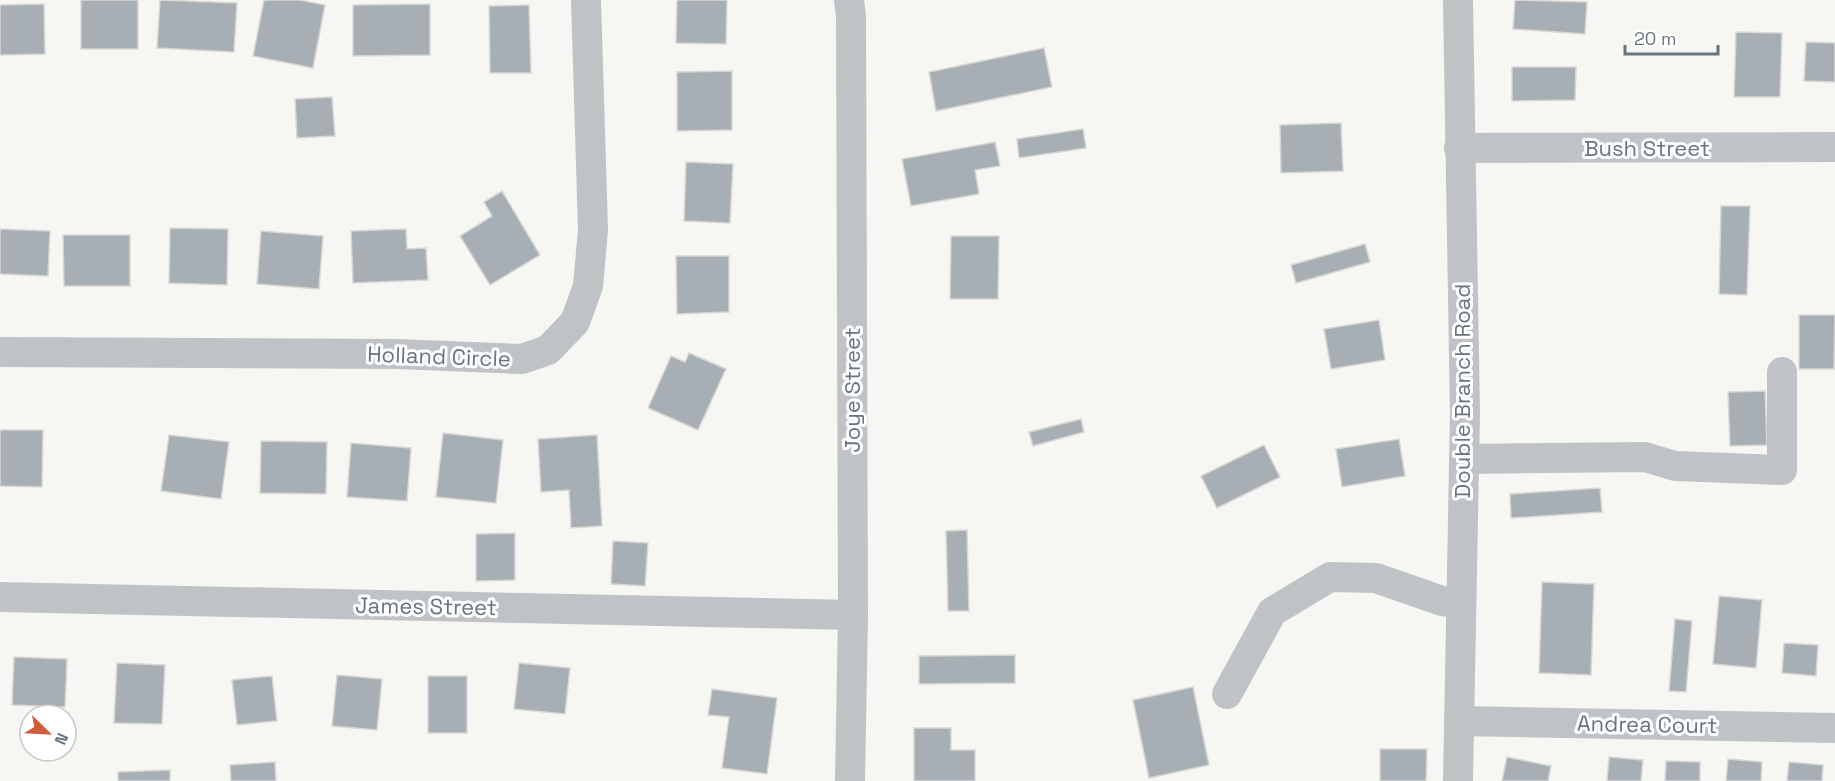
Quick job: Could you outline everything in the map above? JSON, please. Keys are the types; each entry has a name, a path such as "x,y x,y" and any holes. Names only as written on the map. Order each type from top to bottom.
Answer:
{"street":[{"name":"Holland Circle","path":"0,352 397,354 522,359 548,350 575,322 588,286 593,230 586,0"},
{"name":"Joye Street","path":"849,0 853,615 849,781"},
{"name":"Double Branch Road","path":"1458,0 1464,459 1458,781"},
{"name":"Bush Street","path":"1459,148 1835,147"},
{"path":"1464,459 1645,458 1675,466 1782,470 1782,372"},
{"path":"1227,694 1272,612 1330,577 1376,578 1442,601 1461,603"},
{"name":"James Street","path":"0,597 853,615"},
{"name":"Andrea Court","path":"1459,721 1835,728"}],"building":[{"path":"81,0 138,0 138,49 81,49"},
{"path":"160,0 237,3 234,52 157,48"},
{"path":"264,0 300,0 325,5 313,68 253,56"},
{"path":"677,0 727,0 726,44 676,43"},
{"path":"1515,0 1587,2 1585,34 1513,29"},
{"path":"44,4 45,54 0,55 0,5"},
{"path":"430,4 430,55 353,56 353,5"},
{"path":"529,5 531,73 490,73 489,6"},
{"path":"1736,32 1782,33 1780,97 1734,97"},
{"path":"1806,42 1835,43 1835,82 1804,81"},
{"path":"1044,48 1052,87 936,111 929,72"},
{"path":"1512,67 1576,67 1575,100 1512,101"},
{"path":"732,71 732,130 677,131 677,72"},
{"path":"332,97 335,136 297,138 295,99"},
{"path":"1341,123 1343,171 1281,173 1280,125"},
{"path":"1083,129 1086,148 1019,158 1017,139"},
{"path":"995,142 1000,166 975,170 979,194 911,206 902,159"},
{"path":"686,162 733,164 730,223 684,221"},
{"path":"502,191 540,255 490,285 460,236 492,216 484,202"},
{"path":"1721,206 1750,206 1747,295 1719,294"},
{"path":"170,228 228,229 227,285 169,283"},
{"path":"0,229 50,231 48,276 0,274"},
{"path":"406,229 407,249 426,248 428,280 353,283 351,231"},
{"path":"261,231 323,236 319,289 257,284"},
{"path":"63,235 130,235 130,286 64,286"},
{"path":"951,236 999,236 998,299 950,299"},
{"path":"1365,244 1370,262 1296,283 1291,265"},
{"path":"676,256 729,256 729,312 677,314"},
{"path":"1799,315 1835,315 1834,369 1799,369"},
{"path":"1379,320 1385,360 1331,369 1324,329"},
{"path":"689,353 726,369 698,430 648,408 671,356 685,362"},
{"path":"1765,391 1767,445 1730,446 1728,392"},
{"path":"1081,419 1084,432 1033,446 1029,432"},
{"path":"0,430 43,430 42,487 0,486"},
{"path":"443,433 503,440 496,503 436,497"},
{"path":"169,435 229,442 221,499 161,491"},
{"path":"597,435 602,526 571,528 569,490 541,492 538,439"},
{"path":"1399,439 1405,476 1342,487 1336,449"},
{"path":"261,441 327,442 326,494 260,493"},
{"path":"351,443 411,448 407,501 347,497"},
{"path":"1264,445 1280,477 1217,508 1201,476"},
{"path":"1600,488 1602,512 1511,518 1510,494"},
{"path":"967,530 969,611 948,611 946,531"},
{"path":"515,533 515,580 476,581 476,534"},
{"path":"613,541 648,543 645,586 611,584"},
{"path":"1542,582 1594,584 1591,675 1539,673"},
{"path":"1719,596 1762,600 1756,668 1713,664"},
{"path":"1675,619 1692,621 1686,692 1669,691"},
{"path":"1784,643 1818,645 1816,676 1782,673"},
{"path":"1015,655 1015,683 919,684 919,656"},
{"path":"14,657 67,659 65,703 12,705"},
{"path":"117,663 165,665 162,724 114,723"},
{"path":"519,663 570,668 565,714 514,709"},
{"path":"337,675 382,679 377,730 332,726"},
{"path":"272,676 277,721 237,725 232,680"},
{"path":"428,676 467,676 467,733 428,733"},
{"path":"1193,687 1209,765 1149,778 1133,700"},
{"path":"712,689 777,698 767,774 722,768 729,717 708,715"},
{"path":"914,728 951,728 951,750 975,750 975,781 914,781"},
{"path":"1380,749 1427,749 1426,781 1380,781"},
{"path":"1507,757 1551,766 1548,781 1502,781"},
{"path":"1609,757 1643,760 1641,781 1607,781"},
{"path":"1728,759 1762,762 1761,781 1726,781"},
{"path":"1666,761 1700,762 1700,781 1665,781"},
{"path":"275,762 276,781 231,781 230,765"},
{"path":"1789,762 1823,765 1822,781 1787,781"},
{"path":"170,770 170,781 118,781 118,772"}]}
